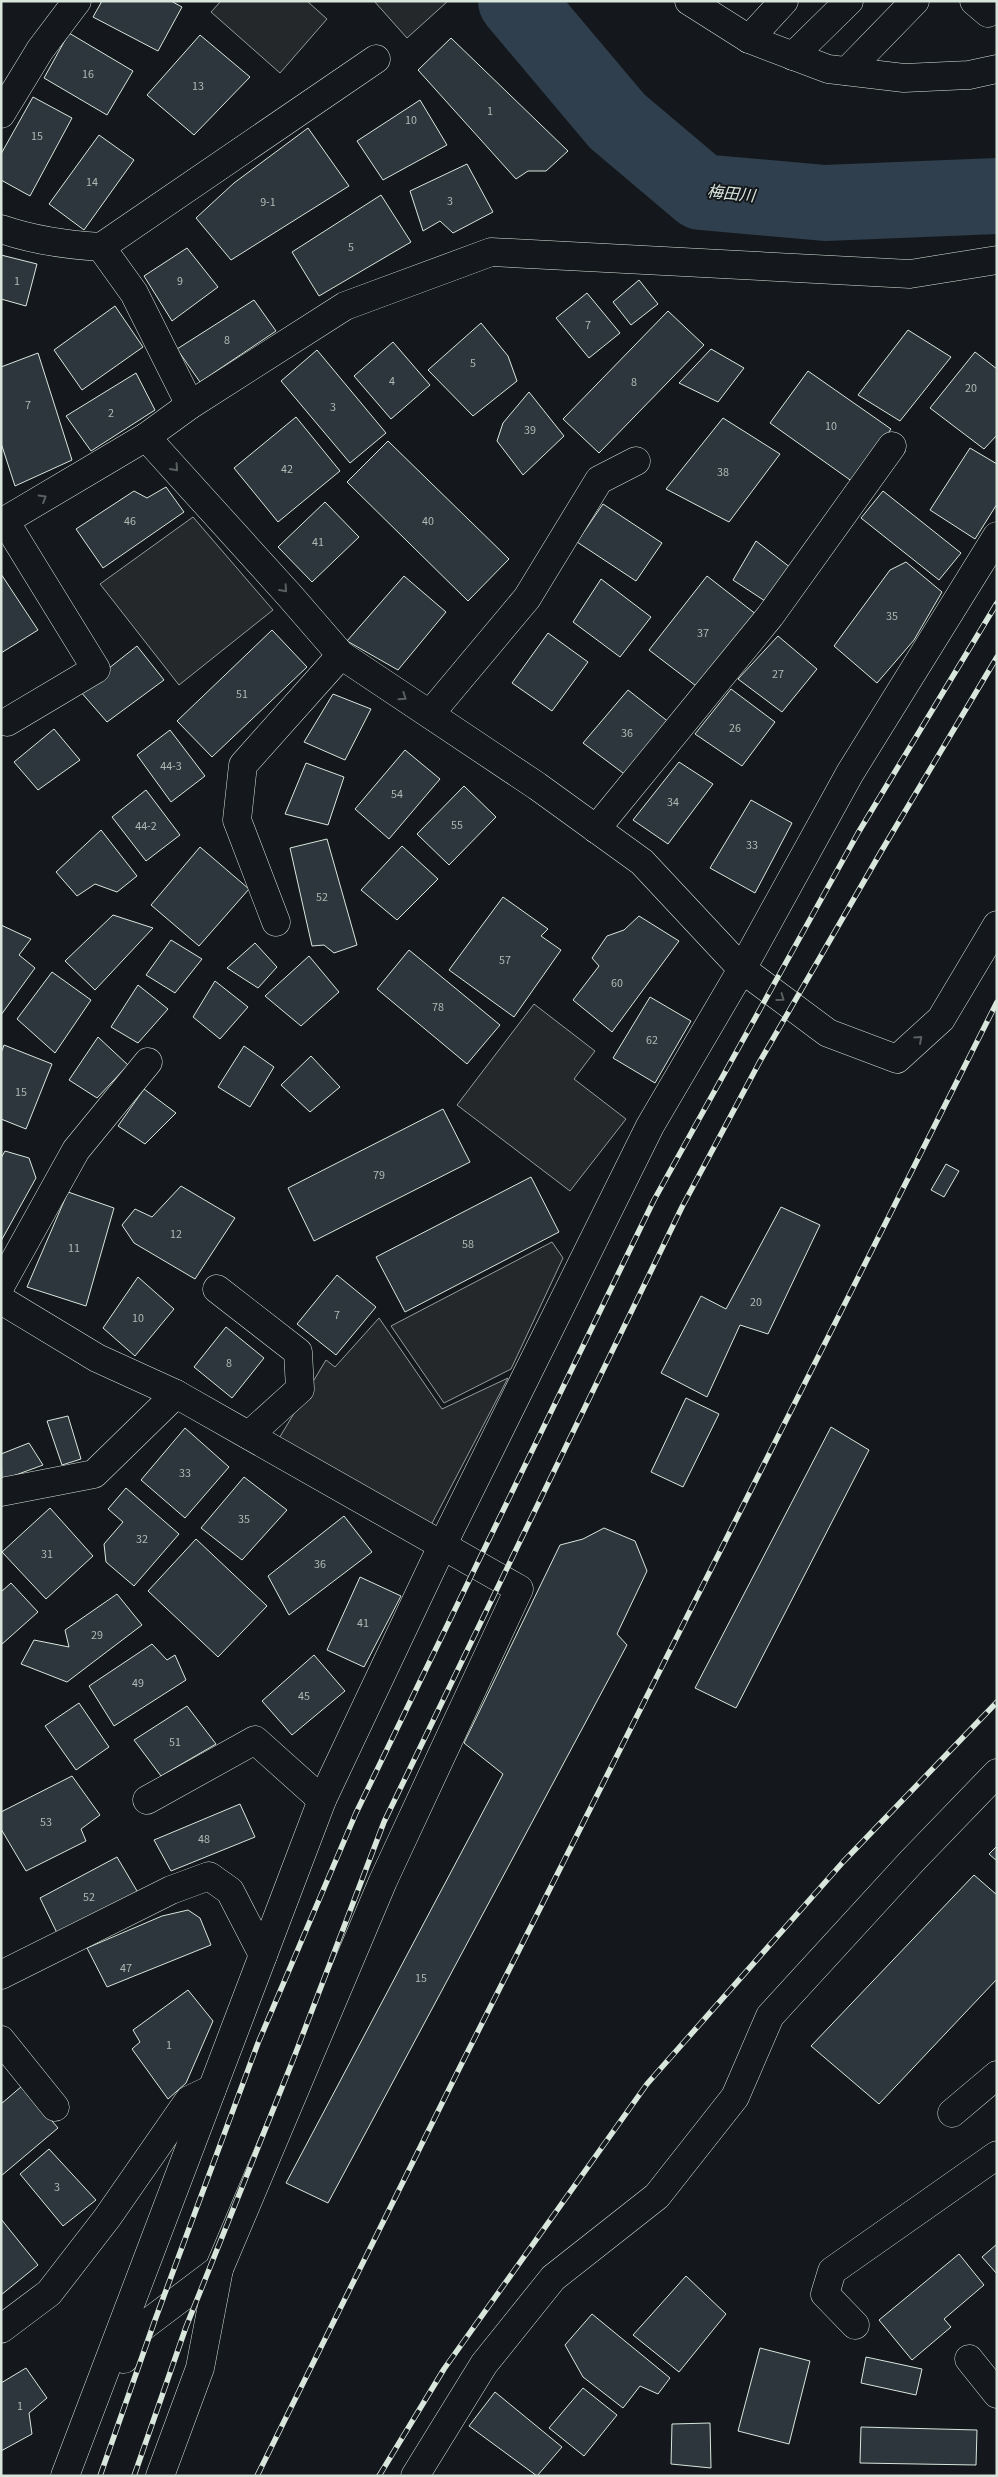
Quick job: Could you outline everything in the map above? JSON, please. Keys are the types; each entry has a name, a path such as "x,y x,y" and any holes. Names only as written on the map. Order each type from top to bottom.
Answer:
{"street":[{"path":"1,114 40,50 77,1"},
{"path":"689,1 749,39 828,69 904,78 970,75 997,69"},
{"path":"749,39 784,1"},
{"path":"793,56 849,1"},
{"path":"847,72 915,1"},
{"path":"974,1 988,13 997,5"},
{"path":"1,229 32,238 75,246 101,247 376,59"},
{"path":"101,247 134,293 190,405"},
{"path":"6,722 96,669 3,522 146,437 190,405 345,306 491,252 910,274 997,260"},
{"path":"146,437 341,655 430,714 642,862 742,969 828,1033 897,1059 941,1019 997,925"},
{"path":"596,829 770,616 892,446"},
{"path":"430,714 527,598 599,480 636,461"},
{"path":"65,2476 322,1800 443,1544 650,1126 742,969 850,773 997,536"},
{"path":"276,922 236,820 243,765 341,655"},
{"path":"1,1285 76,1150 148,1062"},
{"path":"217,1288 298,1352 300,1389 249,1434"},
{"path":"1,1300 97,1358 176,1394 443,1544 519,1589 383,1881 219,2270 200,2368 160,2476"},
{"path":"1,1492 94,1474 176,1394"},
{"path":"147,1800 255,1740 322,1800"},
{"path":"414,2476 484,2364 553,2278 657,2196 736,2097 770,2016 912,1861 997,1773"},
{"path":"1,1975 171,1890 209,1876 230,1890 262,1955"},
{"path":"1,2040 55,2107"},
{"path":"952,2113 997,2075"},
{"path":"1,2329 49,2293 107,2218 189,2100 212,2089"},
{"path":"855,2325 825,2294 832,2270 997,2155"},
{"path":"79,2476 133,2334 219,2270"},
{"path":"969,2359 997,2394"}],"shaded area":[{"path":"221,1 307,1 327,19 280,73 211,12"},
{"path":"374,1 448,1 407,38"},
{"path":"193,517 273,610 179,685 100,584"},
{"path":"534,1004 595,1051 574,1079 626,1119 570,1191 457,1105"},
{"path":"552,1242 563,1258 511,1369 444,1403 391,1326"},
{"path":"379,1318 442,1409 508,1378 430,1527 278,1440 326,1360 335,1367"}],"building":[{"path":"102,1 171,1 182,7 158,51 93,17"},
{"path":"69,33 133,71 107,115 44,78"},
{"path":"200,35 250,77 194,135 147,95"},
{"path":"451,38 568,151 546,171 528,171 516,179 418,70"},
{"path":"33,97 72,118 30,196 1,180 1,154"},
{"path":"420,100 447,145 383,180 357,141"},
{"path":"308,128 349,186 231,260 196,218 234,183"},
{"path":"99,135 134,160 84,230 49,204"},
{"path":"467,164 493,212 453,233 440,221 423,231 410,191"},
{"path":"381,195 411,242 319,296 292,252"},
{"path":"187,248 218,287 172,321 144,276"},
{"path":"1,255 37,264 26,306 1,299"},
{"path":"639,280 658,304 631,325 613,302"},
{"path":"587,293 620,333 589,358 556,318"},
{"path":"254,300 276,331 200,382 177,349"},
{"path":"115,306 143,347 82,390 54,350"},
{"path":"668,311 704,345 599,453 563,419"},
{"path":"481,323 508,356 517,381 473,416 428,370"},
{"path":"908,330 951,357 900,421 858,395"},
{"path":"393,342 430,385 391,419 354,376"},
{"path":"711,349 744,368 718,402 679,383"},
{"path":"317,350 386,433 350,463 281,381"},
{"path":"975,352 997,369 997,435 984,449 930,408"},
{"path":"38,353 72,460 15,486 1,443 1,367"},
{"path":"808,371 891,429 853,482 770,423"},
{"path":"136,373 155,410 91,451 66,416"},
{"path":"529,392 564,436 523,475 497,441 503,423"},
{"path":"296,417 340,471 278,522 234,468"},
{"path":"723,418 780,454 729,522 666,489"},
{"path":"388,441 509,559 468,601 347,482"},
{"path":"970,448 997,464 997,504 975,539 930,510"},
{"path":"166,487 184,512 103,568 76,529 134,491 147,498"},
{"path":"883,491 961,553 939,580 861,518"},
{"path":"325,502 359,537 312,582 278,547"},
{"path":"603,504 662,543 636,581 577,542"},
{"path":"756,541 791,568 765,601 733,580"},
{"path":"906,562 942,592 914,640 877,683 834,646 890,570"},
{"path":"1,574 38,630 1,653"},
{"path":"404,576 446,612 398,670 347,641"},
{"path":"707,576 757,615 700,689 649,650"},
{"path":"601,579 651,617 620,657 573,622"},
{"path":"272,630 307,667 212,757 177,721"},
{"path":"548,633 588,662 552,711 512,683"},
{"path":"778,636 817,669 782,712 738,679"},
{"path":"137,646 164,680 107,722 80,691"},
{"path":"731,689 775,722 742,766 695,734"},
{"path":"628,690 670,723 627,776 583,743"},
{"path":"333,694 371,709 345,760 304,742"},
{"path":"54,729 80,760 38,790 14,762"},
{"path":"170,730 205,776 171,802 137,755"},
{"path":"405,750 440,779 389,839 355,809"},
{"path":"679,762 713,784 668,844 633,820"},
{"path":"306,763 344,777 328,825 285,814"},
{"path":"464,786 496,817 449,865 417,834"},
{"path":"146,790 180,835 146,861 112,817"},
{"path":"751,800 792,823 755,893 710,868"},
{"path":"101,830 137,876 117,892 95,884 77,896 56,872"},
{"path":"327,839 357,945 334,953 324,945 312,946 290,848"},
{"path":"402,846 438,879 397,920 361,890"},
{"path":"200,847 249,889 199,946 151,905"},
{"path":"503,897 548,929 541,936 561,950 514,1017 449,970"},
{"path":"113,915 153,928 95,990 65,961"},
{"path":"639,916 679,941 612,1032 573,1000 599,966 592,958 607,936 624,930"},
{"path":"1,925 31,939 19,955 35,968 1,1015"},
{"path":"171,940 202,959 175,993 146,975"},
{"path":"255,943 277,967 258,988 227,968"},
{"path":"409,950 500,1025 467,1064 377,989"},
{"path":"309,956 339,992 301,1026 265,996"},
{"path":"52,972 91,1000 55,1053 17,1019"},
{"path":"215,981 248,1007 220,1039 193,1017"},
{"path":"138,985 168,1009 138,1043 111,1027"},
{"path":"650,997 691,1021 655,1083 613,1058"},
{"path":"98,1037 128,1065 97,1098 69,1080"},
{"path":"4,1045 52,1064 26,1129 1,1119 1,1053"},
{"path":"244,1046 274,1067 250,1107 218,1087"},
{"path":"311,1056 340,1087 310,1112 281,1085"},
{"path":"144,1089 176,1113 145,1144 118,1126"},
{"path":"443,1109 470,1162 314,1241 288,1188"},
{"path":"5,1151 29,1158 36,1178 1,1241 1,1158"},
{"path":"946,1164 959,1171 944,1197 931,1190"},
{"path":"531,1177 559,1232 405,1312 376,1257"},
{"path":"181,1186 235,1218 195,1279 134,1243 122,1225 135,1209 152,1217"},
{"path":"68,1192 114,1208 86,1306 27,1287"},
{"path":"781,1207 820,1225 768,1334 740,1325 707,1397 661,1373 701,1296 726,1309"},
{"path":"337,1275 376,1307 336,1355 297,1324"},
{"path":"138,1277 174,1309 135,1356 103,1328"},
{"path":"226,1327 264,1358 232,1398 194,1367"},
{"path":"686,1398 719,1414 683,1487 651,1472"},
{"path":"68,1416 81,1459 62,1465 47,1421"},
{"path":"831,1427 869,1450 736,1708 695,1688"},
{"path":"185,1428 229,1467 185,1518 141,1480"},
{"path":"29,1443 43,1465 2,1480 1,1454"},
{"path":"244,1477 287,1510 242,1560 201,1528"},
{"path":"126,1488 179,1534 134,1586 106,1562 104,1544 123,1522 108,1509"},
{"path":"50,1508 93,1556 46,1599 2,1552"},
{"path":"344,1516 372,1552 289,1615 268,1576"},
{"path":"604,1528 635,1541 647,1571 617,1634 627,1645 328,2203 286,2183 503,1774 464,1743 560,1545 583,1539"},
{"path":"196,1539 267,1606 218,1657 148,1591"},
{"path":"360,1577 401,1596 364,1667 327,1650"},
{"path":"11,1583 38,1612 1,1645 1,1592"},
{"path":"117,1594 142,1625 67,1682 21,1664 34,1640 69,1647 65,1630"},
{"path":"152,1644 167,1660 175,1655 186,1680 114,1726 89,1686"},
{"path":"314,1655 345,1691 292,1735 262,1701"},
{"path":"79,1703 109,1747 76,1770 45,1726"},
{"path":"187,1706 216,1744 161,1776 134,1740"},
{"path":"72,1776 100,1815 81,1829 86,1841 26,1871 1,1829 1,1812"},
{"path":"240,1804 255,1837 171,1871 154,1840"},
{"path":"997,1846 997,1861 989,1854"},
{"path":"117,1857 140,1896 58,1935 40,1898"},
{"path":"974,1875 997,1895 997,1979 879,2104 811,2046"},
{"path":"188,1910 200,1918 211,1945 107,1987 87,1948 162,1916"},
{"path":"188,1990 213,2021 186,2083 168,2099 132,2049 140,2042 133,2030"},
{"path":"22,2086 58,2128 1,2176 1,2104"},
{"path":"49,2149 96,2200 63,2226 20,2174"},
{"path":"1,2219 38,2265 1,2295"},
{"path":"997,2244 997,2274 982,2257"},
{"path":"959,2254 984,2285 944,2319 951,2327 912,2360 879,2320"},
{"path":"686,2276 726,2314 679,2372 633,2335"},
{"path":"592,2314 670,2378 658,2394 640,2386 623,2408 583,2377 565,2345"},
{"path":"760,2348 810,2361 789,2444 738,2431"},
{"path":"866,2357 922,2369 916,2395 861,2383"},
{"path":"26,2368 47,2398 29,2413 32,2434 1,2451 1,2383"},
{"path":"583,2388 617,2415 584,2456 549,2428"},
{"path":"495,2392 562,2447 537,2476 469,2426"},
{"path":"710,2423 711,2468 671,2464 672,2424"},
{"path":"861,2427 977,2430 976,2465 860,2463"}],"waterway":[{"name":"梅田川","path":"516,1 617,121 701,192 825,203 997,196"}],"railway":[{"path":"100,2476 155,2320 258,2043 356,1813 654,1200 858,833 997,603"},
{"path":"134,2476 186,2327 293,2060 384,1822 682,1207 759,1063 882,850 997,657"},
{"path":"257,2476 461,2065 997,1002"},
{"path":"379,2476 444,2369 647,2084 843,1862 997,1702"}]}
